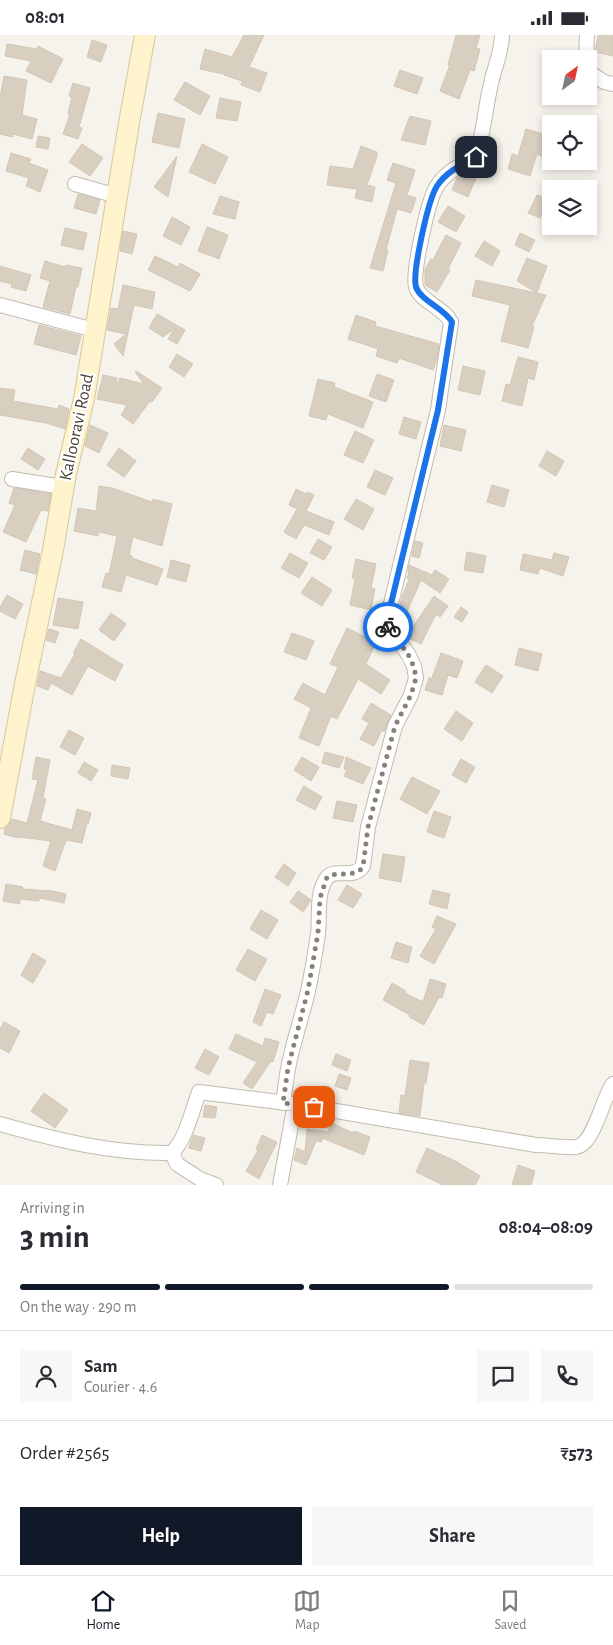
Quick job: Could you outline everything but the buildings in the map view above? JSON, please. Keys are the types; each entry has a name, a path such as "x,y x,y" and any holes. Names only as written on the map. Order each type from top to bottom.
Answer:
{"main road":[{"name":"Kallooravi Road","path":"0,818 25,684 53,551 63,487 84,399 94,330 146,35"}],"street":[{"path":"280,1185 289,1103 288,1068 308,990 318,933 320,898 323,885 331,874 355,873 363,867 368,827 395,726 411,695 416,678 414,667 408,654 386,624 438,410 452,322 448,315 420,294 416,286 416,265 422,231 436,188 449,172 476,157 480,145 491,84 502,44 502,35"},
{"path":"586,35 586,50"},
{"path":"598,78 613,84"},
{"path":"75,184 117,196"},
{"path":"0,305 94,330"},
{"path":"12,479 63,487"},
{"path":"0,1124 56,1140 133,1153 172,1153 177,1148 184,1134 199,1092 289,1103 536,1145 576,1147 584,1144 593,1130 607,1092 613,1084"},
{"path":"172,1153 176,1164 200,1179 216,1185"}],"way so far":[{"path":"314,1107 283,1103 288,1068 308,990 318,933 320,898 323,885 331,874 355,873 363,867 368,827 380,777 395,726 411,695 416,678 414,667 408,654 388,627"}],"route":[{"path":"388,627 386,624 438,410 452,322 448,315 420,294 416,286 416,265 422,231 436,188 449,172 476,157"}]}
